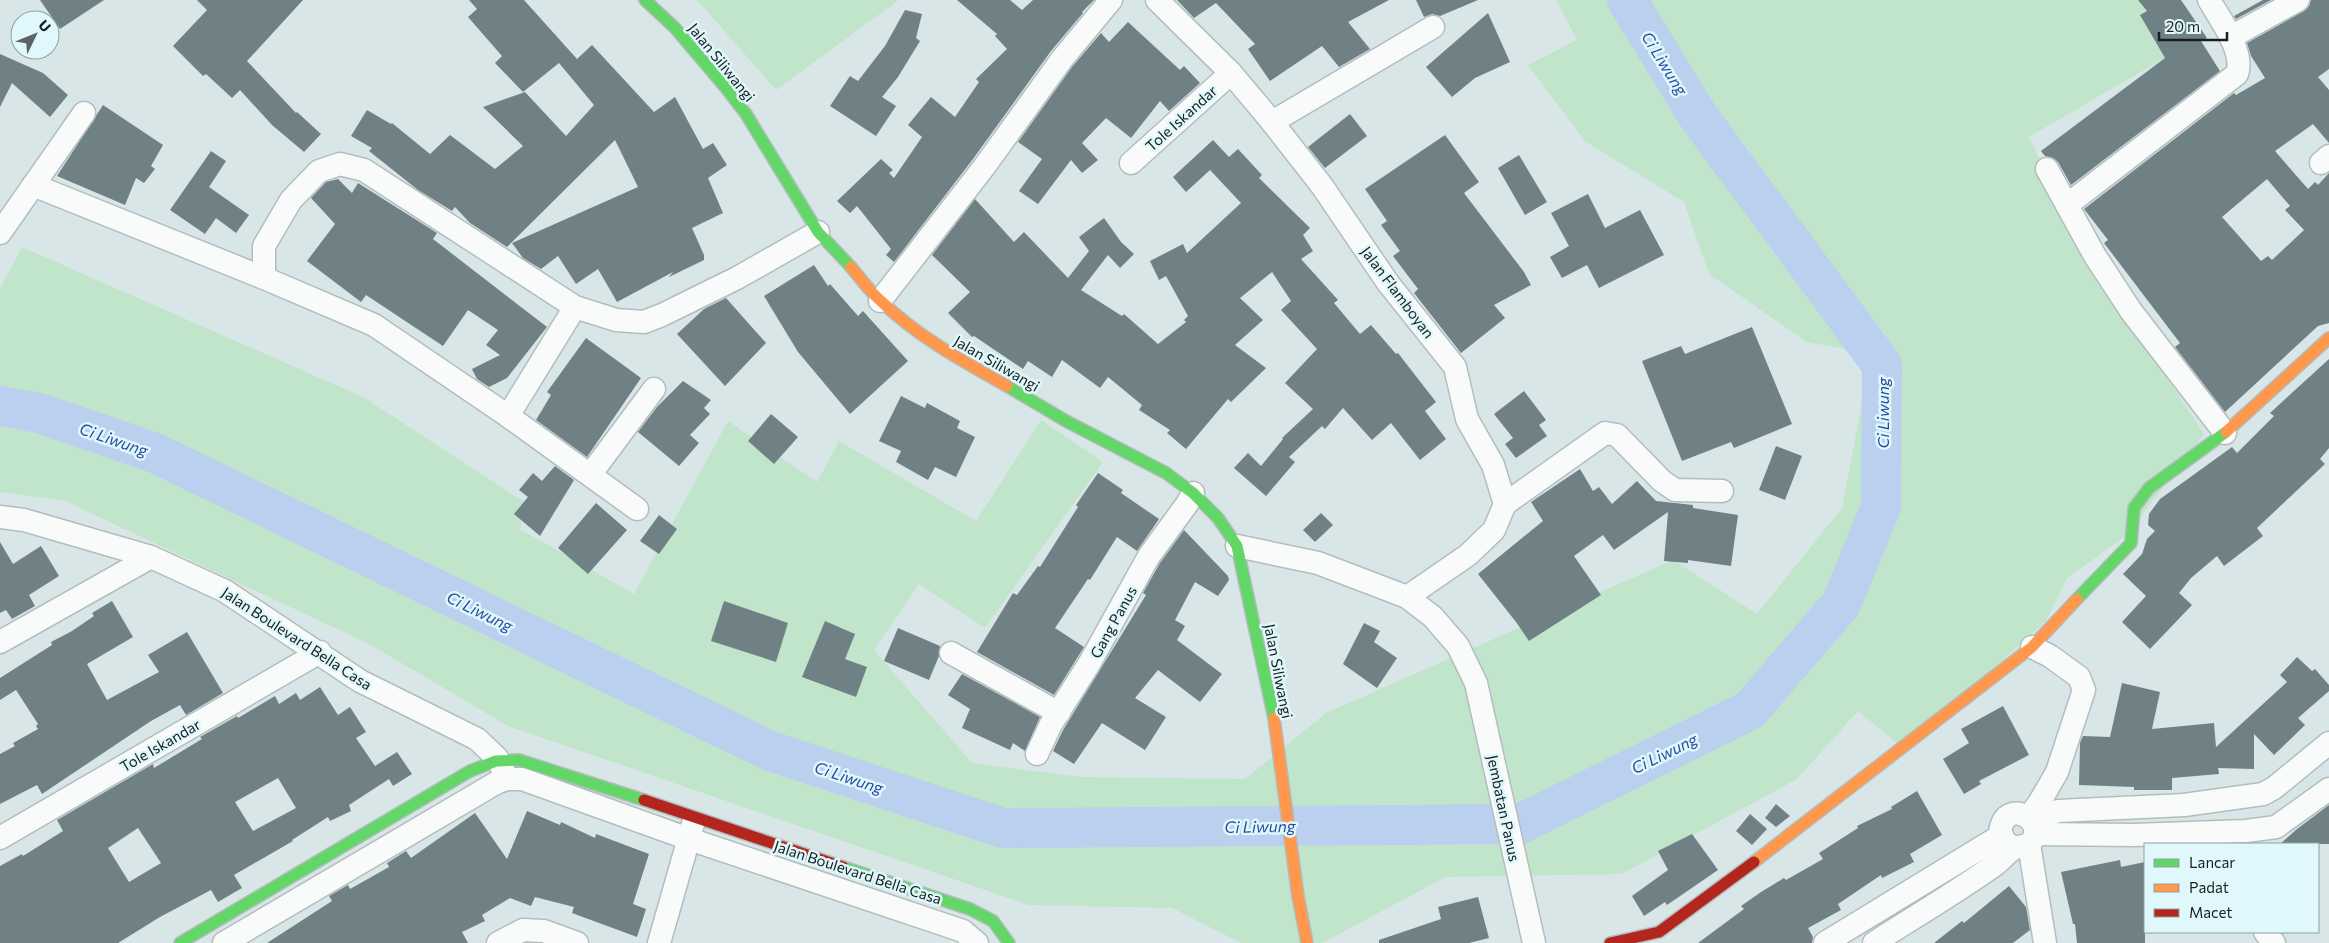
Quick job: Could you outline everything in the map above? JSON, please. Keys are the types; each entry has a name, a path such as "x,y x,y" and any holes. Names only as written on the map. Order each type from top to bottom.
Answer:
{"street":[{"name":"Jalan Siliwangi","path":"645,0 675,28 731,94 746,114 818,232 849,264 880,301 904,322 938,346 1066,421 1166,473 1193,493 1218,518 1237,546 1261,647 1280,754 1299,910 1307,943"},
{"path":"880,301 984,167 1062,59 1111,0"},
{"name":"Jalan Flamboyan","path":"1157,0 1231,73 1272,122 1322,186 1388,283 1455,367 1466,419 1493,465 1505,504"},
{"path":"2067,205 2237,74 2240,65 2231,37 2209,0"},
{"path":"2231,37 2298,0"},
{"path":"1272,122 1433,27"},
{"name":"Tole Iskandar","path":"1131,163 1231,73"},
{"path":"0,233 84,113"},
{"path":"264,278 264,246 291,200 319,172 340,164 364,170 575,308 616,320 644,322 737,278 818,232"},
{"path":"2047,169 2094,256 2131,311 2225,433"},
{"path":"32,185 264,278 374,325 508,416 637,509"},
{"path":"508,416 575,308"},
{"path":"1610,943 1659,932 1776,847 2032,647 2130,543 2134,508 2149,488 2225,433 2329,338"},
{"path":"590,475 654,389"},
{"path":"1407,597 1474,549 1494,530 1505,504 1605,433 1617,435 1662,481 1675,490 1722,491"},
{"name":"Gang Panus","path":"1036,754 1051,724 1089,664 1150,556 1188,504 1193,493"},
{"name":"Jalan Boulevard Bella Casa","path":"0,517 24,520 150,557 225,591 320,652 360,681 478,739 497,758 507,779 529,781 970,909 993,921 1009,943"},
{"name":"Jembatan Panus","path":"1237,546 1318,563 1407,597 1434,617 1458,646 1476,683 1534,943"},
{"path":"0,642 150,557"},
{"path":"1874,943 1981,875 2006,856 2023,833 2057,772 2084,690 2079,676 2050,656 2032,647"},
{"name":"Tole Iskandar","path":"0,838 320,652"},
{"path":"951,653 1059,714"},
{"path":"1825,943 2058,812 2184,805 2263,794 2274,788 2329,743"},
{"name":"Jalan Boulevard Bella Casa","path":"180,943 470,770 497,758 519,759 970,937"},
{"path":"224,943 484,789 507,779"},
{"path":"2023,833 2198,839 2276,826 2329,789"},
{"path":"2184,805 2198,839"},
{"path":"659,943 692,828"},
{"path":"2023,833 2045,943"},
{"path":"970,909 970,937"},
{"path":"498,943 523,930 544,931 564,941"}],"green space":[{"path":"697,0 899,0 776,90"},
{"path":"1556,0 2140,0 2170,55 2029,137 2082,249 2204,434 2126,536 2067,578 2046,621 1904,749 1858,711 1797,779 1622,874 1446,877 1322,943 1241,943 1172,908 1029,905 508,726 371,645 65,501 0,492 0,289 22,247 363,397 524,502 520,529 634,594 728,421 817,482 839,441 976,521 1041,420 1103,462 985,628 919,584 874,650 972,763 1081,777 1245,779 1326,713 1673,560 1757,614 1842,508 1871,354 1807,342 1709,274 1684,202 1586,142 1528,65 1577,40"}],"building":[{"path":"40,0 104,0 60,29 60,10 47,10"},
{"path":"197,0 303,0 247,61 296,113 321,134 304,152 272,125 240,90 232,98 206,74 203,76 173,46 207,10"},
{"path":"469,0 524,0 577,59 592,45 654,112 675,97 703,149 713,143 727,165 708,178 723,213 692,228 704,255 704,260 669,277 673,272 617,302 598,269 576,284 558,256 541,269 523,258 512,243 638,187 615,140 507,247 470,223 455,207 452,211 418,190 369,151 372,148 351,136 367,110 392,123 430,154 450,135 495,169 523,146 483,107 525,92 566,136 594,105 559,63 523,92 495,63 502,56 468,17 477,9"},
{"path":"957,0 1010,0 1022,10 1033,0 1094,0 1051,51 973,159 894,262 886,255 891,249 857,206 850,213 837,201 881,159 893,170 889,173 894,178 922,137 908,125 931,97 955,117 979,82 976,79 1007,49 995,36 997,34"},
{"path":"1177,0 1389,0 1348,22 1370,49 1339,67 1322,46 1270,81 1248,49 1255,44 1216,3 1194,18"},
{"path":"1416,0 1478,0 1440,16 1432,14 1424,17"},
{"path":"2138,0 2181,0 2207,38 2201,41 2220,71 2071,185 2058,162 2053,158 2045,156 2041,151 2165,58 2140,15 2147,11"},
{"path":"2263,0 2271,0 2236,19 2234,16"},
{"path":"2311,0 2329,0 2329,69 2318,77 2329,90 2329,143 2313,124 2275,151 2308,189 2315,182 2318,185 2329,173 2329,323 2318,326 2225,412 2175,347 2180,343 2104,243 2108,240 2084,209 2234,93 2236,95 2265,78 2251,56 2247,43 2304,11 2309,6","holes":["2267,179 2290,206 2285,210 2304,230 2272,260 2268,256 2261,261 2222,217"]},
{"path":"905,10 922,14 916,38 920,41 898,77 882,97 896,106 876,136 830,106 850,76 858,81 885,46"},
{"path":"1488,13 1510,62 1475,78 1452,97 1426,67"},
{"path":"1128,22 1180,70 1184,66 1200,83 1169,111 1160,101 1131,138 1106,118 1082,143 1098,160 1082,173 1071,160 1038,204 1019,191 1042,159 1018,142 1072,67 1101,33 1109,42"},
{"path":"0,54 43,73 68,95 50,117 12,83 0,107"},
{"path":"103,105 163,145 151,166 155,169 144,183 136,178 125,205 57,176"},
{"path":"1350,114 1367,136 1325,168 1308,147"},
{"path":"1445,135 1479,182 1464,193 1524,272 1531,285 1494,305 1505,318 1461,353 1414,293 1418,289 1393,256 1400,251 1381,225 1387,221 1365,189"},
{"path":"1213,140 1229,157 1238,149 1262,175 1259,178 1310,228 1303,235 1313,251 1301,259 1338,300 1334,303 1360,334 1371,325 1396,354 1398,353 1436,402 1425,411 1446,439 1420,460 1391,423 1372,440 1343,408 1325,429 1322,426 1289,457 1295,462 1266,496 1234,468 1248,453 1261,466 1282,438 1313,409 1285,383 1317,349 1281,310 1291,301 1272,272 1240,298 1263,320 1235,345 1266,368 1231,402 1228,399 1186,449 1167,433 1170,430 1139,410 1142,405 1108,377 1100,388 1062,360 1052,377 1028,361 1023,369 974,336 972,337 948,313 970,292 932,255 975,199 1014,242 1024,232 1068,278 1089,251 1079,237 1104,218 1121,242 1134,254 1120,268 1108,255 1081,290 1122,316 1124,314 1158,344 1186,322 1184,320 1188,316 1166,276 1159,280 1150,261 1183,244 1187,253 1241,203 1210,170 1186,192 1173,177"},
{"path":"211,151 226,161 209,187 249,215 236,233 216,218 205,234 170,210"},
{"path":"1519,155 1547,202 1525,215 1498,168"},
{"path":"338,179 352,193 358,183 437,233 433,239 547,327 507,378 489,387 477,379 472,369 500,355 486,345 498,330 468,310 443,346 366,295 361,302 307,261 335,224 311,198 326,182"},
{"path":"1588,194 1605,228 1640,210 1664,255 1599,288 1587,265 1562,278 1550,257 1569,246 1551,213"},
{"path":"814,265 828,286 830,284 858,316 863,311 908,361 850,414 798,352 764,296"},
{"path":"726,298 766,343 725,386 677,334 704,309"},
{"path":"1752,327 1792,424 1734,448 1731,442 1682,461 1642,361 1681,346 1685,354"},
{"path":"586,338 641,378 587,457 536,420 551,395 547,392"},
{"path":"2329,359 2329,448 2320,459 2325,464 2257,528 2263,536 2224,566 2217,556 2191,578 2179,593 2192,605 2150,649 2122,622 2146,596 2123,574 2142,554 2147,539 2155,531 2148,525 2149,514 2160,499 2232,447 2237,453 2274,416 2270,413"},
{"path":"683,381 711,400 704,408 710,414 690,435 699,443 679,466 638,432 657,407"},
{"path":"1524,391 1546,420 1539,425 1547,436 1516,458 1505,444 1513,438 1494,414"},
{"path":"901,396 925,408 927,403 960,421 957,428 975,437 956,477 935,467 928,480 896,462 901,451 879,441"},
{"path":"771,414 798,437 774,464 748,441"},
{"path":"1776,446 1802,456 1785,500 1759,490"},
{"path":"555,466 574,480 540,536 514,514 528,497 519,490 533,473 542,481"},
{"path":"1580,469 1593,491 1599,487 1612,504 1637,481 1656,501 1693,505 1693,508 1738,515 1731,566 1688,560 1688,563 1664,561 1668,512 1614,550 1603,535 1574,556 1601,595 1529,641 1478,574 1543,521 1531,502"},
{"path":"1098,473 1123,490 1121,493 1159,519 1137,551 1117,537 1090,580 1088,579 1055,628 1084,647 1054,695 977,652 1013,593 1017,595 1038,566 1040,567 1078,507 1076,505"},
{"path":"596,503 627,530 588,574 558,548"},
{"path":"1321,513 1333,525 1315,542 1303,530"},
{"path":"659,515 677,529 659,554 640,541"},
{"path":"1184,530 1228,576 1229,580 1218,596 1195,582 1175,620 1185,626 1177,640 1222,674 1200,702 1158,670 1135,698 1166,717 1145,750 1102,723 1074,764 1053,751 1063,730 1146,595 1143,593 1160,563"},
{"path":"0,542 13,564 41,546 59,576 29,595 35,606 12,619 6,610 0,613"},
{"path":"112,601 133,637 87,664 107,700 159,672 148,655 187,632 223,693 186,715 180,705 151,721 42,794 37,785 0,804 0,754 15,746 13,743 38,729 36,726 38,724 16,690 0,700 0,678 52,645 51,642 72,631 94,616 92,613"},
{"path":"724,601 788,623 776,662 711,641"},
{"path":"825,621 855,634 845,659 867,667 856,697 802,677"},
{"path":"1364,623 1380,631 1374,642 1397,658 1377,688 1343,664"},
{"path":"898,628 940,646 939,656 929,680 884,661"},
{"path":"2297,657 2312,671 2315,669 2329,685 2329,691 2298,718 2305,725 2274,755 2254,734 2254,769 2218,768 2219,774 2172,778 2172,790 2134,790 2134,787 2079,785 2080,743 2083,736 2110,737 2122,683 2160,692 2152,729 2214,723 2216,747 2287,682 2280,675"},
{"path":"962,674 1040,717 1025,751 1013,743 1010,750 962,728 970,709 948,695"},
{"path":"320,687 338,715 350,707 366,732 356,738 375,766 397,752 412,774 393,786 389,779 349,805 351,811 330,821 328,817 293,841 234,875 242,888 218,902 211,890 160,917 118,943 0,943 0,866 22,854 23,856 63,831 57,820 153,764 154,768 202,739 200,737 237,716 238,718 275,696 279,704 296,693 300,700","holes":["278,778 296,808 253,831 235,802","138,828 161,863 129,882 108,848"]},
{"path":"2003,706 2029,755 1979,781 1981,784 1964,794 1943,759 1969,743 1961,729"},
{"path":"1917,791 1942,835 1910,854 1914,862 1882,878 1881,875 1838,904 1841,910 1808,928 1813,937 1812,943 1698,943 1744,909 1741,906 1761,892 1784,878 1786,880 1823,859 1819,853 1858,828 1857,826 1892,809 1891,807"},
{"path":"1776,804 1790,816 1776,827 1765,818"},
{"path":"2329,805 2329,844 2281,843"},
{"path":"527,811 560,825 561,822 595,838 596,834 649,854 633,904 646,909 637,937 572,913 574,907 535,897 531,906 510,898 482,915 485,921 462,932 468,943 267,943 332,901 329,896 348,885 350,889 389,867 387,863 406,851 411,858 475,813 507,859"},
{"path":"1750,814 1767,829 1752,845 1736,831"},
{"path":"1692,834 1718,870 1667,905 1665,902 1644,916 1632,896 1668,870 1658,851"},
{"path":"2120,860 2121,867 2144,862 2145,943 2077,943 2075,924 2073,924 2061,872"},
{"path":"2009,886 2026,907 2030,930 2013,943 1934,943 1962,921 1964,923"},
{"path":"1478,897 1489,938 1469,943 1379,943 1379,940 1441,919 1438,907"}],"waterway":[{"name":"Ci Liwung","path":"0,406 39,413 155,453 770,751 1003,828 1520,824 1750,710 1841,604 1881,507 1882,365 1698,116 1627,0"}],"traffic: fast":[{"path":"645,0 675,28 726,88 746,114 818,232 851,267"},
{"path":"1007,386 1066,421 1166,473 1193,493 1218,518 1237,546 1274,718"},
{"path":"2077,599 2131,543 2134,508 2149,488 2226,432"},
{"path":"180,943 470,771 496,761 519,760 644,800"},
{"path":"843,867 970,909 993,921 1009,943"}],"traffic: slow":[{"path":"851,267 874,294 896,315 942,348 1007,386"},
{"path":"2226,432 2329,338"},
{"path":"1754,862 2032,647 2077,599"},
{"path":"1274,718 1298,896 1307,943"}],"traffic: jam":[{"path":"644,800 843,867"},
{"path":"1610,943 1659,932 1754,862"}]}
